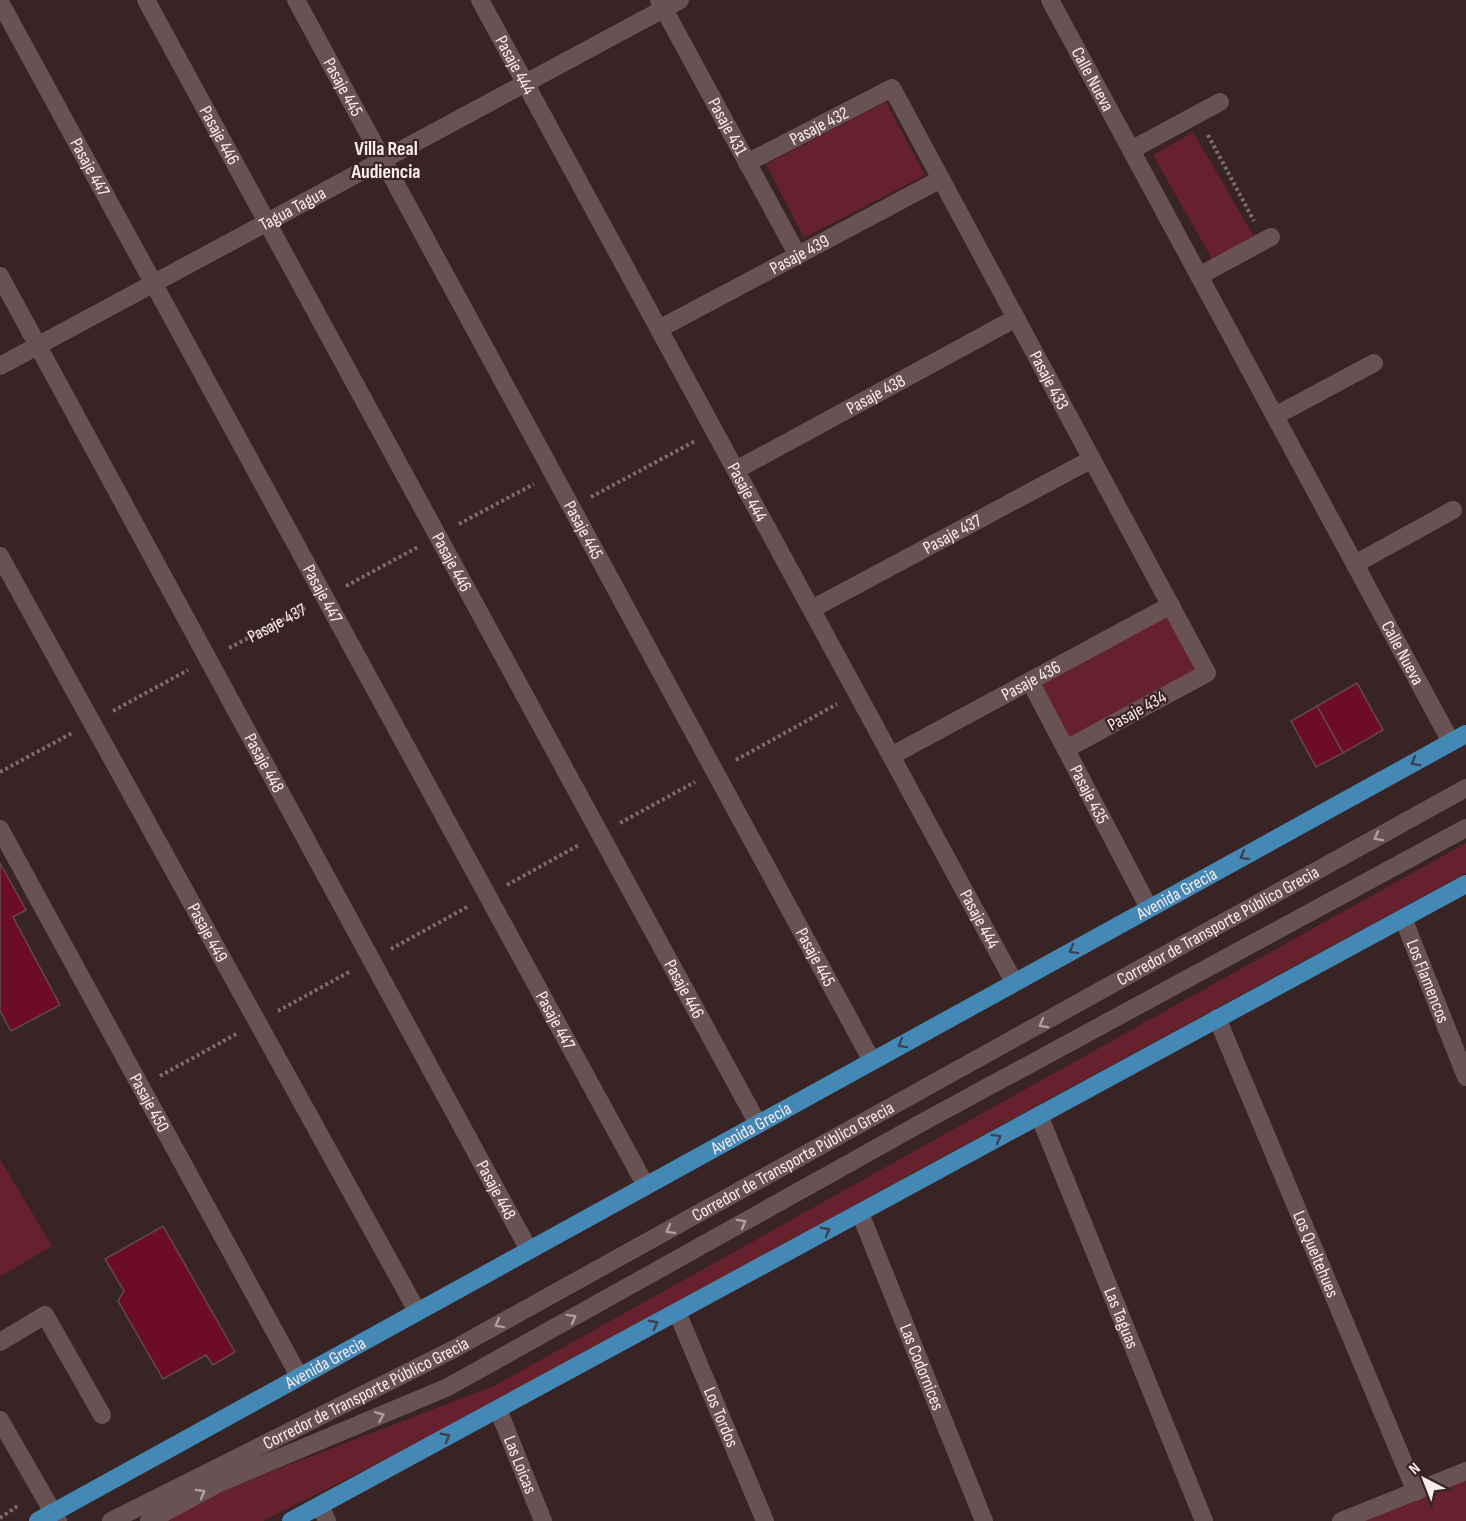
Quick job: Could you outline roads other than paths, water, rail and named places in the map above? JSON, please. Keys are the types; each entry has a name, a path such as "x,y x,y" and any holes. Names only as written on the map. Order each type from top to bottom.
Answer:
{"main road":[{"name":"Avenida Grecia","path":"49,1518 299,1376 1458,738"},
{"path":"291,1521 324,1513 498,1409 1466,884"}],"street":[{"name":"Pasaje 446","path":"146,0 758,1124"},
{"name":"Pasaje 445","path":"296,0 872,1061"},
{"name":"Pasaje 444","path":"480,0 1014,982"},
{"name":"Tagua Tagua","path":"0,366 525,84 661,4 680,0"},
{"name":"Pasaje 447","path":"0,2 646,1186"},
{"name":"Calle Nueva","path":"1057,2 1131,150 1354,564 1458,738"},
{"name":"Pasaje 431","path":"661,4 797,254"},
{"name":"Pasaje 432","path":"747,163 891,88"},
{"name":"Pasaje 433","path":"891,88 1207,673"},
{"path":"1131,150 1220,102"},
{"name":"Pasaje 439","path":"659,329 941,179"},
{"path":"1199,276 1268,239"},
{"name":"Pasaje 448","path":"0,276 530,1250"},
{"name":"Pasaje 438","path":"736,470 1016,318"},
{"path":"1275,416 1374,363"},
{"name":"Pasaje 437","path":"812,609 1092,459"},
{"path":"1354,564 1453,510"},
{"name":"Pasaje 449","path":"0,556 417,1311"},
{"name":"Pasaje 436","path":"891,756 1171,605"},
{"name":"Pasaje 434","path":"1066,749 1207,673"},
{"name":"Pasaje 435","path":"1030,681 1149,908"},
{"name":"Corredor de Transporte Público Grecia","path":"111,1521 452,1350 1466,788"},
{"name":"Corredor de Transporte Público Grecia","path":"150,1521 217,1484 448,1387 923,1122 1466,828"},
{"name":"Pasaje 450","path":"0,829 299,1376"},
{"name":"Los Flamencos","path":"1403,918 1466,1077"},
{"name":"Los Queltehues","path":"1217,1018 1416,1492"},
{"name":"Las Taguas","path":"1039,1115 1204,1521"},
{"name":"Las Codornices","path":"860,1213 984,1521"},
{"name":"Los Tordos","path":"677,1312 765,1521"},
{"path":"0,1342 45,1315 102,1415"},
{"name":"Las Loicas","path":"498,1409 543,1521"},
{"path":"0,1420 49,1518"},
{"path":"1341,1521 1466,1471"}],"district":[{"name":"Villa Real Audiencia","path":"386,160"}]}
